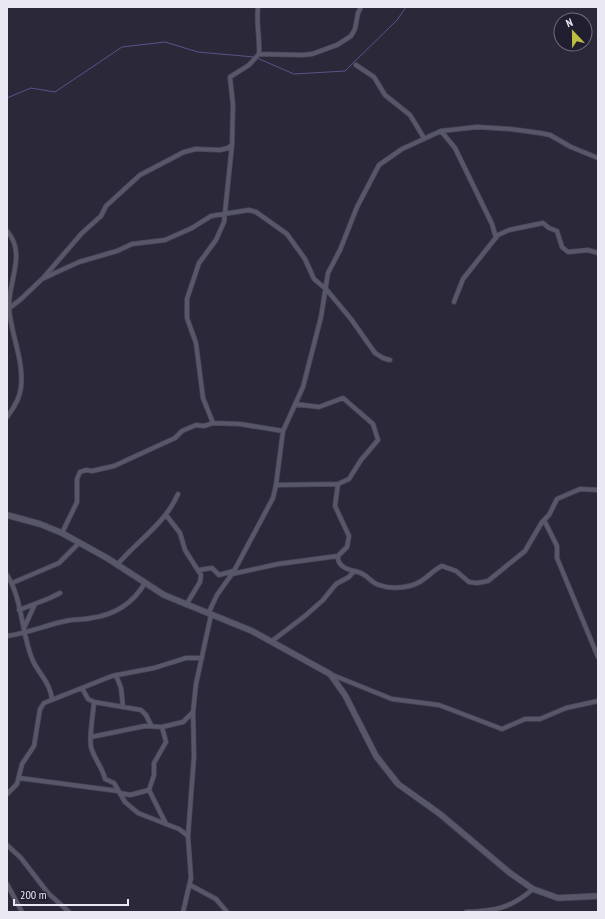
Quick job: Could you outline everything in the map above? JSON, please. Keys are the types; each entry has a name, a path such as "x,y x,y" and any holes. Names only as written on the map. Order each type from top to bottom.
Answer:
{"street":[{"path":"213,423 203,398 196,342 187,318 187,299 199,263 221,230 225,215 232,145 233,106 230,77 249,65 259,54 259,29 256,17 258,7"},
{"path":"259,54 312,54 337,44 351,36 355,29 358,13 361,7"},
{"path":"356,65 374,77 386,95 410,115 424,138"},
{"path":"183,912 190,885 191,873 188,836 194,756 193,712 209,615 217,595 233,572 264,516 276,485 283,431 303,387 320,324 328,273 374,172 385,160 424,138 440,131 484,128 540,133 550,136 571,147 598,158"},
{"path":"440,131 455,148 492,224 496,238"},
{"path":"8,309 42,278 82,234 101,216 106,206 140,175 184,152 196,149 220,150 228,148 232,145"},
{"path":"42,278 79,262 117,251 125,246 140,242 165,240 192,228 209,217 243,211 256,212 269,223 285,232 305,259 314,279 326,289 351,319 376,354 390,360"},
{"path":"454,302 463,279 496,238 509,230 544,223 549,228 557,231 562,247 568,252 588,250 598,253"},
{"path":"7,231 15,244 18,258 11,284 8,309 21,365 22,386 20,396 7,417"},
{"path":"276,485 338,484 349,479 361,460 378,443 378,438 373,424 343,398 319,407 295,404"},
{"path":"62,533 77,502 77,479 80,472 86,470 92,472 114,466 175,438 182,431 196,425 204,426 213,423 240,424 283,431"},
{"path":"199,570 213,568 219,575 278,564 338,556 347,547 349,536 335,509 338,484"},
{"path":"338,556 341,565 365,575 379,585 403,587 419,582 442,566 458,572 467,582 484,582 491,579 523,554 544,520 549,515 557,499 580,489 598,490"},
{"path":"117,565 130,549 137,545 166,515 173,506 178,494"},
{"path":"7,515 40,524 62,533 117,565 164,595 272,641 330,674 392,699 439,705 460,714 502,728 525,719 540,720 566,708 598,701"},
{"path":"166,515 180,533 185,550 199,570 200,582 186,605"},
{"path":"544,520 557,546 558,558 598,657"},
{"path":"12,583 59,563 79,542"},
{"path":"272,641 305,616 323,600 336,584 349,577 354,571"},
{"path":"8,578 12,583 30,654 48,683 52,699"},
{"path":"7,636 68,621 92,618 117,610 132,601 145,583"},
{"path":"19,610 49,599 60,593"},
{"path":"24,631 35,604"},
{"path":"7,794 15,786 19,778 22,764 34,746 42,705 52,699 116,675 154,668 186,658 202,658"},
{"path":"330,674 345,695 376,756 398,784 440,814 510,873 533,889 558,898 598,896"},
{"path":"116,675 121,688 123,707"},
{"path":"82,688 88,699 94,702 140,710 146,715 151,725"},
{"path":"94,702 91,748 104,773 105,779 114,783 125,802 138,813 178,829 188,836"},
{"path":"91,737 151,725 162,726 183,722 193,712"},
{"path":"162,726 166,742 154,763 154,775 149,790 166,824"},
{"path":"19,778 119,792 130,795 149,790"},
{"path":"7,846 21,858 48,893 69,912"},
{"path":"7,884 22,912"},
{"path":"190,885 216,899 227,912"},
{"path":"466,912 508,906 519,901 533,889"}],"waterway":[{"path":"257,58 294,74 345,71 397,20 406,7"},
{"path":"7,98 31,88 55,92 122,47 165,42 198,52 254,57"}]}
